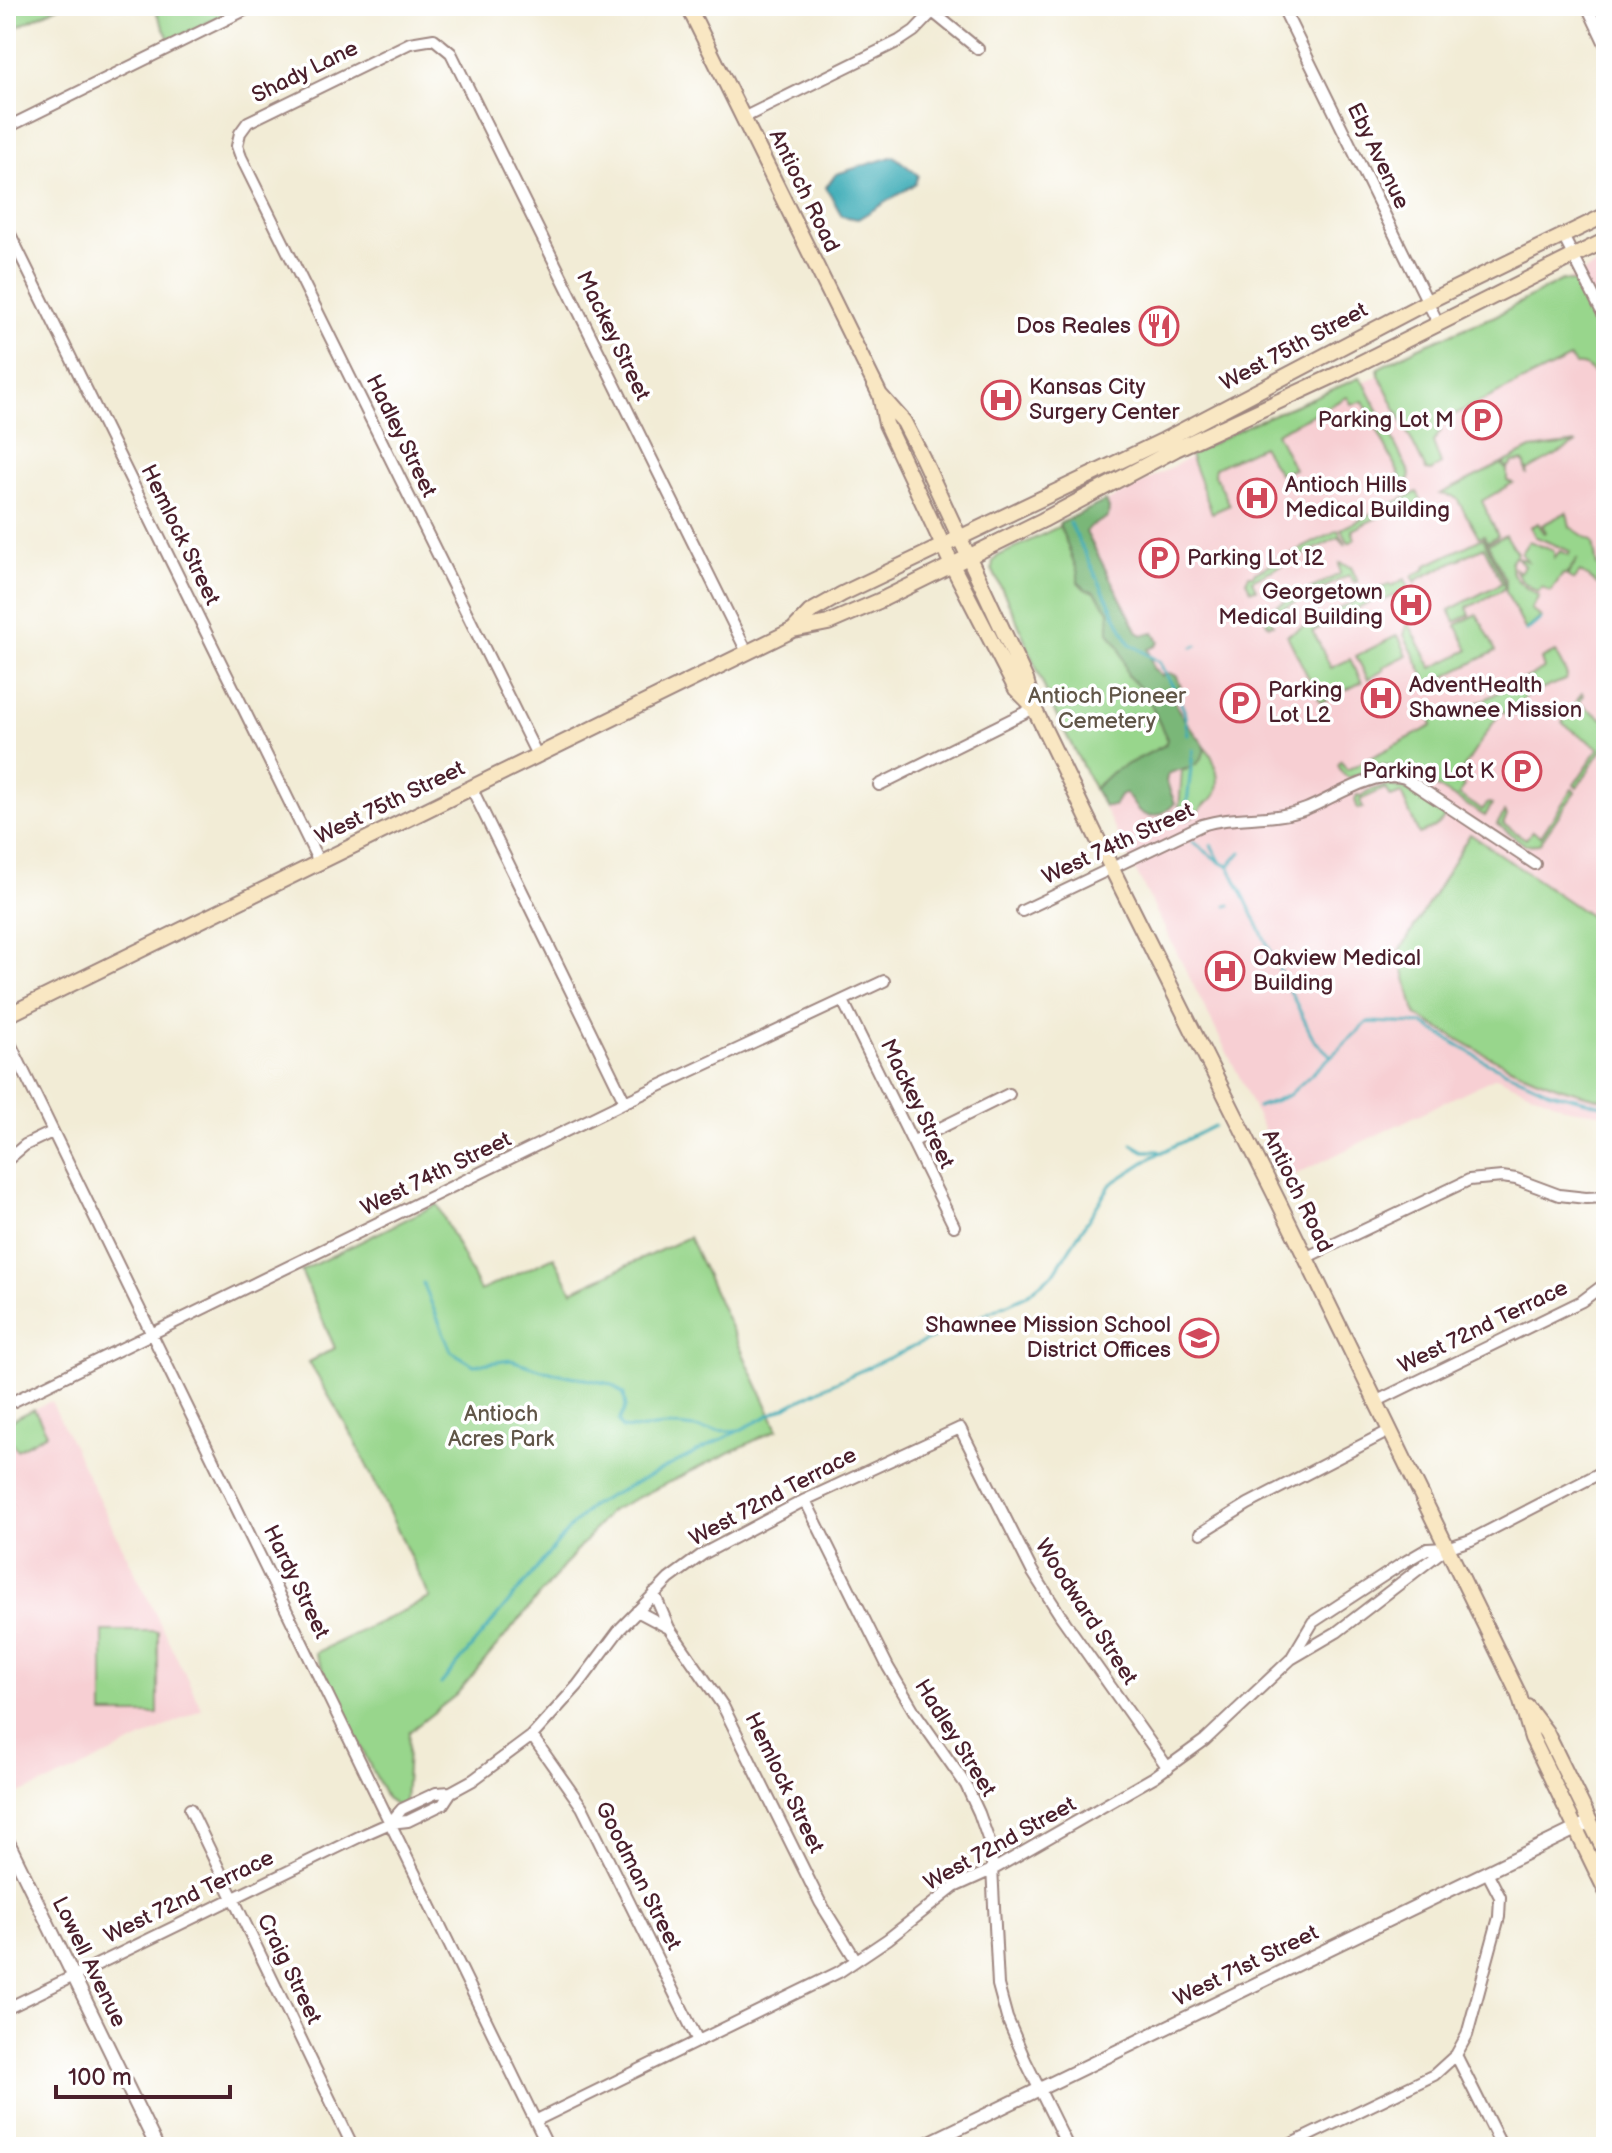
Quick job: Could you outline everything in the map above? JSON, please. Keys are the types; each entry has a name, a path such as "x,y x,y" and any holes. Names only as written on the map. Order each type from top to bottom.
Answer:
{"main road":[{"name":"Antioch Road","path":"688,6 880,395 886,424 952,565 1016,689 1034,708"},
{"name":"West 75th Street","path":"793,630 810,612 842,594 1251,397 1427,302 1606,215"},
{"name":"West 75th Street","path":"6,1016 793,630 828,623 952,565 1189,442 1342,372 1606,240"},
{"name":"Antioch Road","path":"880,395 904,422 1026,680 1034,708 1519,1695 1532,1738 1606,1891"},
{"name":"Antioch Road","path":"1519,1695 1546,1732 1606,1854"}],"street":[{"path":"6,128 253,6"},
{"name":"Eby Avenue","path":"1282,6 1438,323"},
{"path":"1587,6 1606,46"},
{"path":"743,118 899,41 936,10 978,49"},
{"name":"Shady Lane","path":"240,133 248,122 410,43 437,41"},
{"name":"Mackey Street","path":"437,41 451,53 747,652"},
{"name":"Hadley Street","path":"240,133 237,146 241,157 537,755"},
{"name":"Hemlock Street","path":"6,226 319,862"},
{"path":"1563,236 1606,320"},
{"path":"879,785 1034,708"},
{"name":"West 74th Street","path":"1022,911 1202,825 1225,819 1291,814 1386,775 1405,778 1535,864"},
{"path":"472,789 625,1102"},
{"name":"West 74th Street","path":"6,1405 625,1102 884,981"},
{"name":"Mackey Street","path":"843,1001 954,1226"},
{"name":"Hardy Street","path":"6,1035 548,2147"},
{"path":"914,1141 1009,1094"},
{"path":"6,1161 25,1145 52,1132"},
{"path":"1305,1258 1469,1180 1516,1179 1559,1195 1606,1197"},
{"name":"West 72nd Terrace","path":"1375,1402 1582,1301 1606,1283"},
{"name":"West 72nd Terrace","path":"6,2009 390,1823 402,1809 436,1793 451,1792 473,1780 532,1736 578,1685 620,1629 654,1593 703,1554 805,1500 960,1428"},
{"name":"Woodward Street","path":"960,1428 1005,1520 1048,1597 1168,1768"},
{"path":"1201,1533 1261,1497 1389,1431"},
{"name":"West 72nd Street","path":"1291,1659 1313,1622 1427,1549 1446,1548 1471,1540 1606,1470"},
{"name":"Hadley Street","path":"805,1500 888,1667 914,1711 966,1785 991,1847 998,1985 1014,2038 1068,2147"},
{"name":"West 72nd Street","path":"537,2120 839,1972 954,1887 994,1869 1096,1813 1168,1768 1205,1740 1291,1659 1337,1632 1368,1605 1446,1548"},
{"name":"Hemlock Street","path":"654,1593 669,1628 723,1706 820,1902 856,1960"},
{"name":"Hemlock Street","path":"637,1611 669,1628"},
{"name":"Goodman Street","path":"532,1736 582,1807 698,2041"},
{"name":"Craig Street","path":"190,1809 353,2147"},
{"name":"West 71st Street","path":"920,2147 1590,1822"},
{"name":"Lowell Avenue","path":"6,1838 157,2147"},
{"path":"1285,2147 1434,2075 1456,2055 1467,2035 1499,1917 1500,1897 1487,1872"},
{"path":"1456,2055 1502,2147"}],"shaded area":[{"name":"AdventHealth Shawnee Mission","path":"1606,255 1606,1114 1569,1109 1496,1077 1286,1179 1240,1078 1099,798 1066,523 1204,450 1384,373 1595,266"},
{"path":"51,1401 202,1709 71,1773 6,1799 6,1423"}],"green space":[{"path":"6,6 60,6 11,30 6,21"},
{"path":"153,6 241,6 170,41"},
{"path":"1562,280 1579,287 1606,342 1606,399 1591,370 1575,365 1570,358 1437,423 1441,431 1433,442 1441,464 1431,471 1426,470 1378,368 1419,347 1495,316"},
{"path":"1359,378 1366,386 1410,474 1409,480 1394,486 1402,480 1363,401 1352,405 1347,397 1276,433 1294,469 1279,474 1262,446 1215,468 1214,473 1230,505 1212,513 1190,455 1246,426"},
{"path":"1577,443 1527,471 1527,475 1522,461 1513,462 1507,468 1503,463 1531,449"},
{"path":"1501,464 1507,470 1507,481 1513,483 1482,501 1498,536 1487,542 1484,535 1479,537 1457,499 1440,494"},
{"path":"1417,492 1421,499 1415,510 1411,511 1407,503 1352,530 1355,539 1349,543 1341,529"},
{"path":"1105,501 1109,508 1108,517 1086,532 1138,632 1142,635 1154,632 1159,641 1148,649 1153,668 1161,676 1170,673 1177,676 1181,688 1174,698 1176,705 1205,747 1196,764 1168,774 1166,781 1175,803 1163,813 1152,816 1142,814 1125,793 1114,806 1104,806 1094,789 1112,772 1165,745 1167,739 1146,694 1128,676 1119,647 1109,632 1109,611 1095,592 1085,589 1078,582 1078,573 1059,524"},
{"path":"1567,512 1570,527 1593,542 1597,566 1606,577 1606,590 1580,572 1574,580 1567,576 1578,558 1550,592 1542,587 1538,592 1521,580 1515,569 1520,572 1524,566 1517,557 1527,561 1521,553 1529,541 1554,551 1554,558 1560,551 1568,555 1570,552 1567,550 1536,537 1530,527 1538,523 1544,533 1542,525"},
{"name":"Antioch Pioneer Cemetery","path":"1066,523 1185,755 1099,798 1054,711 992,569 993,561 998,556"},
{"path":"1338,530 1346,545 1339,537 1252,580 1256,589 1251,590 1246,581 1249,575"},
{"path":"1506,535 1517,553 1511,561 1513,573 1519,582 1539,596 1531,609 1541,617 1526,631 1506,592 1506,580 1488,544"},
{"path":"1483,538 1504,581 1504,589 1467,608 1470,615 1455,622 1449,610 1502,583 1484,547 1416,580 1416,584 1412,576 1426,569 1425,566"},
{"path":"1339,563 1351,567 1358,582 1354,582 1349,575 1270,615 1273,624 1268,625 1262,613 1340,574"},
{"path":"1405,579 1409,588 1383,601 1381,597 1313,631 1331,668 1350,659 1362,682 1321,703 1287,635"},
{"path":"1477,614 1496,651 1429,685 1404,635 1408,622 1432,668 1469,650 1456,625"},
{"path":"1398,635 1407,655 1368,679 1356,656"},
{"path":"1555,652 1567,675 1565,680 1526,696 1510,716 1501,711 1462,770 1455,775 1464,786 1459,795 1482,810 1488,803 1492,804 1485,816 1404,767 1380,765 1349,778 1338,765 1341,761 1347,770 1432,726 1430,716 1450,706 1456,714 1544,669 1541,659"},
{"path":"1582,693 1584,695 1579,703 1606,721 1606,744 1577,788 1574,785 1599,748 1562,723"},
{"path":"1205,747 1216,770 1217,790 1213,799 1186,820 1179,810 1182,770 1186,770"},
{"path":"1387,785 1405,789 1445,815 1443,819 1435,827 1419,834 1401,793 1391,797 1386,788 1360,800 1363,808 1358,809 1357,795"},
{"path":"1572,789 1575,792 1539,844 1525,845 1497,824 1505,812 1507,816 1503,824 1526,839 1532,831 1541,836"},
{"path":"1470,834 1606,927 1606,1100 1531,1076 1416,1015 1399,953"},
{"name":"Antioch Acres Park","path":"437,1204 480,1291 554,1257 572,1291 689,1237 778,1429 610,1511 456,1695 409,1732 405,1803 398,1806 386,1798 315,1653 430,1598 354,1439 309,1362 335,1348 301,1271"},
{"path":"34,1409 47,1433 17,1450 6,1433 6,1423"},
{"path":"103,1631 158,1631 158,1714 103,1714"}],"water":[{"path":"894,156 918,175 915,184 858,219 842,216 826,187 836,174"}],"waterway":[{"path":"1070,523 1129,643 1159,662 1175,690 1184,710 1188,735"},
{"path":"1262,612 1267,610"},
{"path":"1526,631 1541,619"},
{"path":"1193,647 1197,645"},
{"path":"1187,804 1193,750"},
{"path":"1192,841 1221,863"},
{"path":"1211,845 1221,863 1229,866 1314,1040 1330,1055"},
{"path":"1229,866 1241,852"},
{"path":"1258,1107 1289,1095 1368,1022 1423,1024 1488,1063 1551,1092 1606,1106"},
{"path":"441,1684 592,1505 827,1386 1025,1296 1054,1273 1111,1184 1154,1156 1214,1126"},
{"path":"1132,1144 1144,1151 1159,1151"},
{"path":"423,1283 451,1351 474,1365 511,1360 545,1371 611,1384 624,1394 626,1407 619,1421 622,1428 674,1426 739,1430"}],"place":[{"name":"Dos Reales","path":"1159,326"},
{"name":"Kansas City Surgery Center","path":"1001,400"},
{"name":"Parking Lot M","path":"1482,420"},
{"name":"Antioch Hills Medical Building","path":"1257,498"},
{"name":"Parking Lot I2","path":"1159,558"},
{"name":"Georgetown Medical Building","path":"1411,605"},
{"name":"AdventHealth Shawnee Mission","path":"1381,698"},
{"name":"Parking Lot L2","path":"1240,703"},
{"name":"Parking Lot K","path":"1522,771"},
{"name":"Oakview Medical Building","path":"1225,971"},
{"name":"Shawnee Mission School District Offices","path":"1199,1338"}]}
